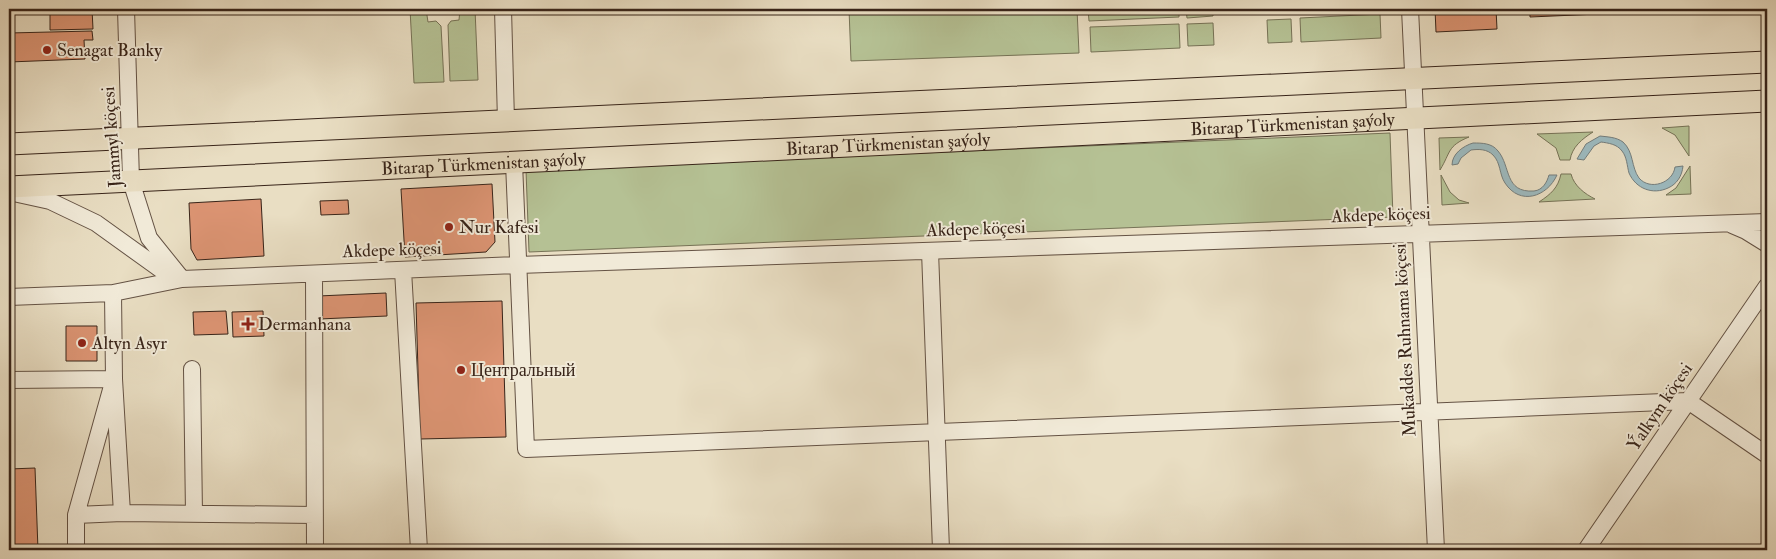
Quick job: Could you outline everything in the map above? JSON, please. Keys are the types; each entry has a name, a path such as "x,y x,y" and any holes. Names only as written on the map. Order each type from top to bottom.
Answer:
{"main road":[{"path":"9,144 1767,62"},
{"name":"Bitarap Türkmenistan şaýoly","path":"9,187 1767,102"}],"street":[{"name":"Jammyl köçesi","path":"126,9 131,181 150,238 182,279"},
{"path":"503,9 506,121"},
{"name":"Mukaddes Ruhnama köçesi","path":"1410,9 1436,550"},
{"path":"514,162 526,449 1688,401 1767,455"},
{"path":"9,192 50,201 96,224 160,269 182,279"},
{"path":"1727,224 1767,222"},
{"name":"Akdepe köçesi","path":"9,297 112,293 182,279 518,265 1421,233 1727,224 1746,231 1767,244"},
{"path":"930,251 941,550"},
{"path":"403,270 419,550"},
{"path":"314,274 315,550"},
{"name":"Ýalkym köçesi","path":"1594,548 1688,401 1767,286"},
{"path":"112,293 114,379 122,513"},
{"path":"192,369 194,514"},
{"path":"9,380 114,379"},
{"path":"76,550 76,515 114,379"},
{"path":"76,515 122,513 315,515"}],"green space":[{"path":"410,9 426,9 428,22 436,21 441,26 444,82 414,83"},
{"path":"460,9 475,9 478,80 450,81 448,25 451,21 459,20"},
{"path":"849,9 1077,9 1079,53 851,61"},
{"path":"1088,9 1179,9 1179,17 1089,21"},
{"path":"1186,9 1213,9 1213,16 1187,18"},
{"path":"1380,14 1381,38 1301,42 1300,18"},
{"path":"1291,19 1292,42 1268,43 1267,20"},
{"path":"1213,23 1214,45 1188,46 1187,24"},
{"path":"1179,24 1180,48 1091,52 1090,27"},
{"path":"1689,126 1689,156 1675,135 1662,128"},
{"path":"1593,132 1578,144 1570,160 1560,160 1556,148 1537,134"},
{"path":"1390,133 1393,217 529,252 526,170"},
{"path":"1469,137 1457,143 1450,150 1440,170 1439,138"},
{"path":"1690,166 1691,194 1666,195 1676,188"},
{"path":"1561,174 1571,174 1580,189 1595,199 1539,202 1553,190"},
{"path":"1441,175 1450,192 1459,200 1469,203 1442,205"}],"water":[{"path":"1600,136 1615,138 1627,146 1636,174 1644,182 1655,184 1666,181 1673,173 1675,167 1683,166 1680,176 1674,184 1662,190 1651,191 1640,187 1629,173 1622,151 1615,145 1601,142 1594,146 1584,160 1577,159 1586,144"},
{"path":"1473,143 1487,144 1496,148 1513,183 1518,188 1534,191 1540,189 1546,183 1549,175 1557,175 1553,183 1540,193 1533,196 1518,195 1505,183 1497,161 1493,155 1486,151 1471,150 1461,158 1458,164 1452,165 1454,157 1459,151"}],"building":[{"path":"50,9 92,9 93,29 50,30"},
{"path":"1435,9 1496,9 1497,29 1436,32"},
{"path":"1530,9 1620,9 1621,13 1530,17"},
{"path":"1652,9 1742,9 1652,12"},
{"name":"Senagat Banky","path":"92,31 93,40 84,40 85,59 9,62 9,33"},
{"name":"Nur Kafesi","path":"492,184 495,242 486,252 405,257 401,189"},
{"path":"261,199 264,256 197,260 191,249 189,203"},
{"path":"348,200 349,214 321,215 320,201"},
{"path":"386,293 387,316 319,319 318,296"},
{"name":"Центральный","path":"502,301 506,437 420,439 416,303"},
{"path":"226,311 228,334 194,335 193,312"},
{"name":"Dermanhana","path":"263,311 264,336 233,337 232,312"},
{"name":"Altyn Asyr","path":"66,326 97,326 97,361 66,361"},
{"path":"35,468 38,550 9,550 9,469"}],"place":[{"name":"Senagat Banky","path":"47,50"},
{"name":"Nur Kafesi","path":"449,227"},
{"name":"Dermanhana","path":"248,324"},
{"name":"Altyn Asyr","path":"82,343"},
{"name":"Центральный","path":"461,370"}]}
